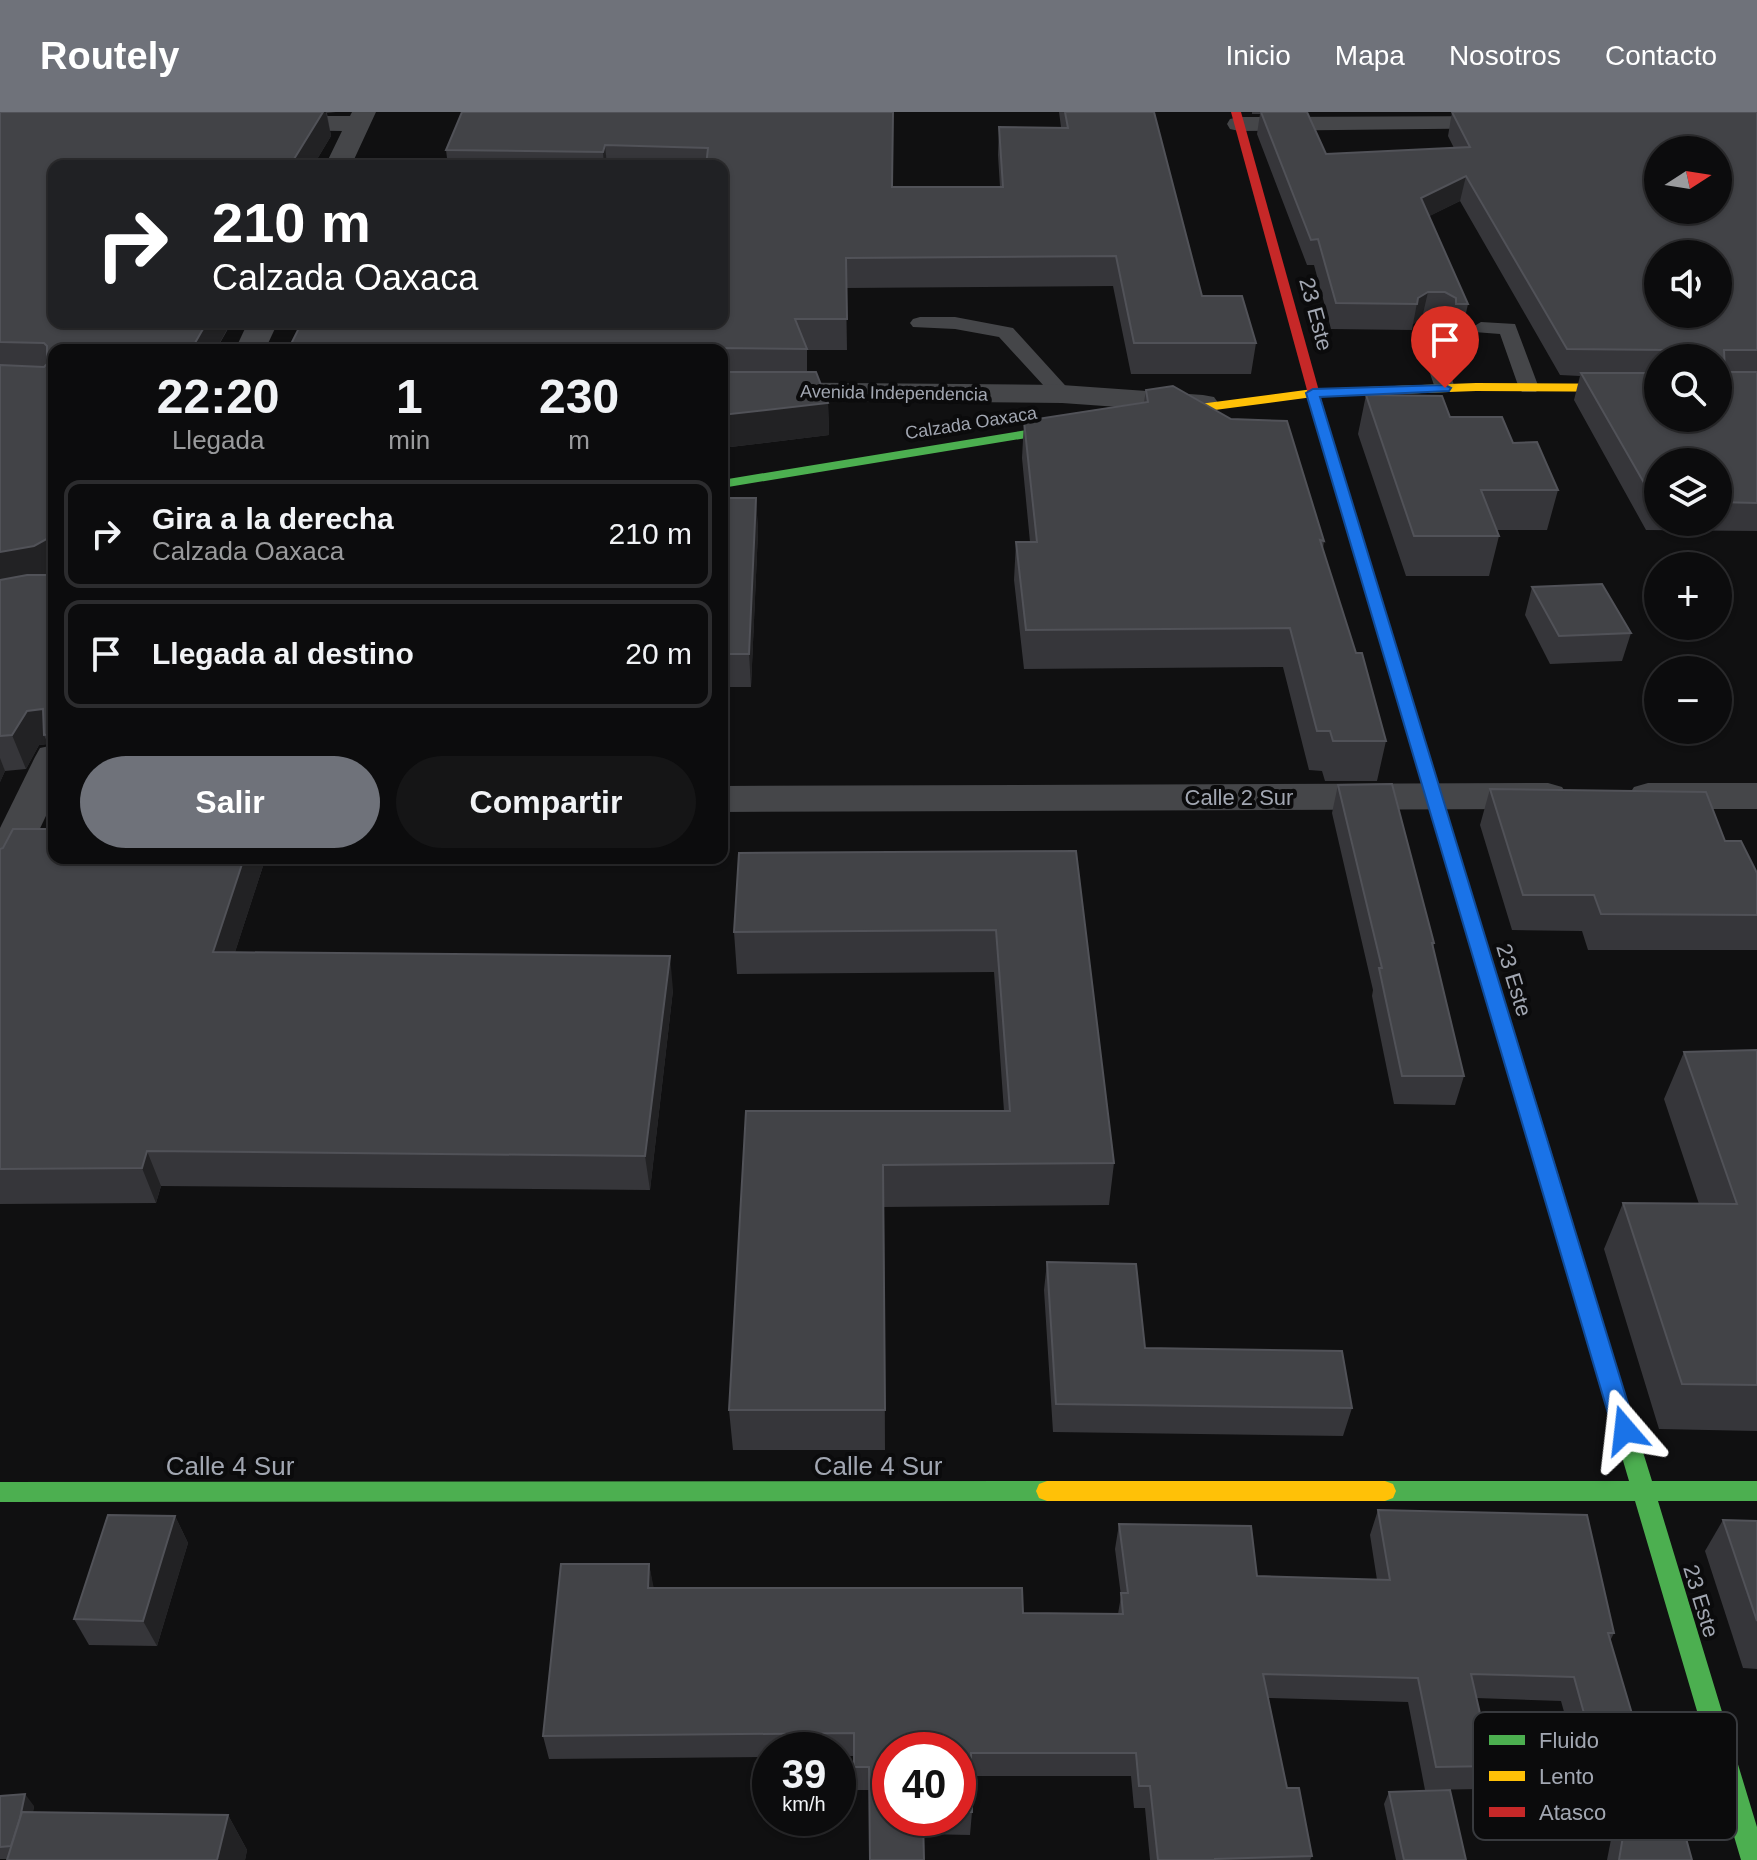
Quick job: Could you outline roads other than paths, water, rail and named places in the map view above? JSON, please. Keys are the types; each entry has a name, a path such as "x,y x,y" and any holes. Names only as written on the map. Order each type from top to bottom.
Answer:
{"street":[{"path":"250,123 361,118 341,160"},
{"path":"1238,118 1541,123"},
{"name":"23 Este","path":"1238,118 1313,393 1709,1712"},
{"path":"1132,417 1211,404 1313,393 1445,388 1644,388"},
{"name":"Avenida Independencia","path":"728,391 1062,394 1211,404"},
{"name":"Calzada Oaxaca","path":"728,483 1100,422"},
{"path":"0,871 43,803 48,782"},
{"name":"Calle 2 Sur","path":"728,799 1757,796"},
{"name":"Calle 4 Sur","path":"0,1492 1757,1491"},
{"name":"23 Este","path":"1737,1803 1754,1860"}],"lane":[{"path":"920,323 955,323 1006,332 1062,394"},
{"path":"1439,327 1424,327 1445,388"},
{"path":"1481,328 1508,328 1529,388"}]}
